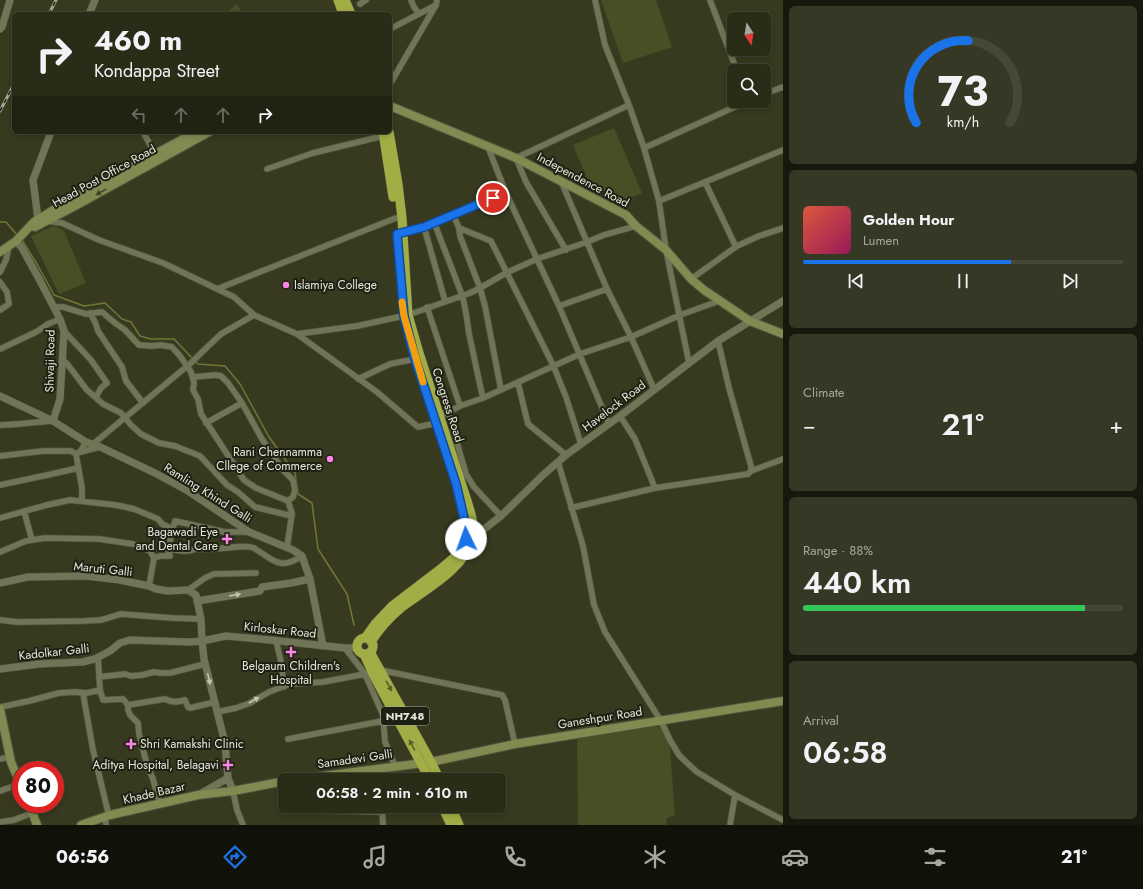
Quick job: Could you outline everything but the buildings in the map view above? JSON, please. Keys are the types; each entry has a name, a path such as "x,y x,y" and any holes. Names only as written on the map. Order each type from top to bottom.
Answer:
{"highway":[{"path":"338,0 342,12"},
{"path":"345,0 350,12"},
{"name":"Congress Road","path":"385,134 398,184 406,316 415,359 441,418"},
{"name":"Congress Road","path":"406,316 441,418 472,517 469,538"},
{"path":"368,640 375,624 392,606 457,555 469,538"},
{"path":"360,640 368,640 372,648 364,652 357,645 360,640"},
{"name":"NH748","path":"364,652 373,673 426,773"},
{"name":"NH748","path":"373,673 431,762 436,773"},
{"path":"445,813 451,825"},
{"path":"454,813 460,825"}],"main road":[{"name":"Independence Road","path":"392,107 516,158 626,215 636,226 666,250 691,279 750,321 783,334"},
{"name":"Head Post Office Road","path":"0,252 38,219 193,134"},
{"name":"Head Post Office Road","path":"30,225 35,227 82,203 205,134"},
{"name":"Ganeshpur Road","path":"421,762 431,762 515,744 783,701"},
{"path":"0,710 2,733 12,764"},
{"name":"Samadevi Galli","path":"344,773 421,762"},
{"path":"234,791 278,782"},
{"name":"Khade Bazar","path":"81,825 160,804 198,796 234,791"},
{"path":"32,813 36,825"}],"street":[{"path":"0,30 10,0"},
{"path":"90,12 95,0"},
{"path":"360,4 366,0"},
{"path":"411,0 419,14"},
{"path":"392,28 419,14 440,0"},
{"path":"595,0 605,45 644,148 659,201 666,250 689,363"},
{"path":"710,0 734,64"},
{"path":"392,80 436,2"},
{"path":"771,91 783,87"},
{"path":"566,250 526,182 516,158 629,105"},
{"path":"644,148 733,108"},
{"path":"50,134 33,180 38,219 62,223 99,240 163,263 234,297 254,315 297,334 377,392 418,427 441,418 460,406 518,383 553,365 580,354 631,337 680,315 719,300"},
{"path":"144,134 156,155"},
{"path":"267,169 313,153 381,134"},
{"path":"488,147 506,193 559,306 609,424"},
{"path":"659,201 783,150"},
{"path":"560,180 607,288 631,337 654,390"},
{"path":"705,182 736,247"},
{"path":"400,233 424,227 479,202 506,193"},
{"path":"453,214 485,306 501,390"},
{"path":"217,289 399,218"},
{"path":"434,222 465,305 465,313 483,398"},
{"path":"297,334 357,326 406,316 480,288 506,272 537,259 566,250 604,235 636,226"},
{"path":"424,227 444,301"},
{"path":"459,228 491,241 553,365 566,398 581,444"},
{"path":"691,279 736,247 759,236 783,228"},
{"path":"0,272 16,239"},
{"name":"Shivaji Road","path":"16,239 54,307 64,331 60,399 53,421"},
{"path":"0,282 7,292 9,304 0,310"},
{"path":"559,306 607,288"},
{"name":"Havelock Road","path":"469,538 483,530 501,516 566,455 718,341 783,301"},
{"path":"54,307 64,307 86,314 102,312 114,323 125,330 139,345 161,345 172,347 189,365 194,383 193,390 198,399 201,414 244,480 256,488 288,501 292,516 287,548"},
{"path":"427,307 460,406"},
{"path":"90,314 98,331 122,367 126,381 143,403"},
{"path":"0,456 43,451 71,451 78,453 93,444 189,365 221,334 254,315"},
{"path":"0,349 60,319"},
{"path":"64,331 91,360 107,383 101,388 96,397"},
{"path":"718,341 729,388 751,466 751,471"},
{"path":"358,379 390,364 415,359"},
{"path":"63,360 87,390 103,404 121,414 131,426 141,434 159,443 175,446 200,456 227,485 255,506 292,516"},
{"path":"193,377 221,376 242,402 262,439 282,469 293,480 295,490 293,497 288,501"},
{"path":"518,383 530,426 566,455"},
{"name":"Ramling Khind Galli","path":"0,396 53,421 93,444 155,473 188,491 249,532 302,556"},
{"path":"206,423 242,402"},
{"path":"620,416 635,439 655,488"},
{"path":"441,418 466,474 474,487 501,516"},
{"path":"0,425 53,421"},
{"path":"78,453 93,444"},
{"path":"78,453 78,468 82,488 82,501"},
{"path":"571,508 655,488 748,474 751,471 783,459"},
{"path":"558,462 583,546 594,605 605,632 661,721 679,755 697,772 735,795 783,820"},
{"path":"0,485 78,468"},
{"path":"0,518 70,500 116,505 134,509 158,518 162,524 173,529"},
{"path":"24,511 32,540"},
{"path":"154,558 160,556 170,556 168,549 175,521 225,532 249,532"},
{"path":"0,552 26,541 45,538 108,539 133,544 150,551 154,558 149,586"},
{"path":"168,549 191,551 195,549 250,546 277,563 284,564 294,562 302,556 310,579 323,646"},
{"path":"244,825 237,810 234,791 228,778 225,743 205,664 201,619 196,595 188,590 205,578 214,574 256,573"},
{"name":"Maruti Galli","path":"0,583 28,577 86,576 120,580 168,591 188,590"},
{"path":"197,601 260,591 262,587 310,579"},
{"path":"0,620 17,622 84,621 101,620 121,614 178,619 201,619"},
{"name":"Kirloskar Road","path":"202,641 226,636 276,640 345,648 364,652"},
{"name":"Kadolkar Galli","path":"0,669 39,664 82,662 94,659 110,651 120,643 130,640 202,641"},
{"path":"276,640 284,686"},
{"path":"345,648 373,673 383,715 385,742 395,766"},
{"path":"98,657 100,690 103,700 123,699 128,705 130,715 138,723 139,734 144,748 147,766 153,779 160,804"},
{"path":"99,677 124,674 131,676 142,675 154,672 170,673 205,664"},
{"path":"217,712 250,703 269,692 290,684 323,682 373,673 502,695 505,700 515,744"},
{"path":"0,710 59,693 87,693 100,690"},
{"path":"83,693 107,819"},
{"path":"128,705 165,699 176,703 186,700 188,707 190,708 215,702"},
{"path":"288,738 384,721"},
{"path":"0,760 10,757"},
{"path":"382,768 382,773"},
{"path":"198,796 228,778"},
{"path":"0,791 12,788"},
{"path":"730,825 735,795"},
{"path":"0,822 14,820 30,813"},
{"path":"382,813 383,825"}],"green space":[{"path":"601,0 656,0 672,47 623,63"},
{"path":"237,4 242,12 227,12"},
{"path":"614,128 642,193 623,201 589,183 573,145"},
{"path":"54,226 64,231 86,283 59,294 31,236"},
{"path":"655,726 665,729 669,735 675,815 667,818 666,825 578,825 577,739"}],"waterway":[{"path":"0,222 6,222 18,236"},
{"path":"22,240 54,295 84,306 105,303 122,319 131,322 140,336 151,339 174,339 193,359"},
{"path":"196,362 198,364 225,366 240,384 269,437 295,473 298,494 312,503 318,549 347,594 354,625"}],"railway":[{"path":"50,12 56,0"},
{"path":"0,111 12,88"}],"slow traffic":[{"path":"402,302 415,359 423,382"}],"place":[{"name":"Islamiya College","path":"286,285"},
{"name":"Rani Chennamma Cllege of Commerce","path":"330,459"},
{"name":"Bagawadi Eye and Dental Care","path":"227,539"},
{"name":"Belgaum Children's Hospital","path":"291,652"},
{"name":"Shri Kamakshi Clinic","path":"131,744"},
{"name":"Aditya Hospital, Belagavi","path":"228,765"}],"route":[{"path":"466,539 467,531 465,518 456,484 415,359 404,316 397,234 424,227 479,202 493,198"}]}
